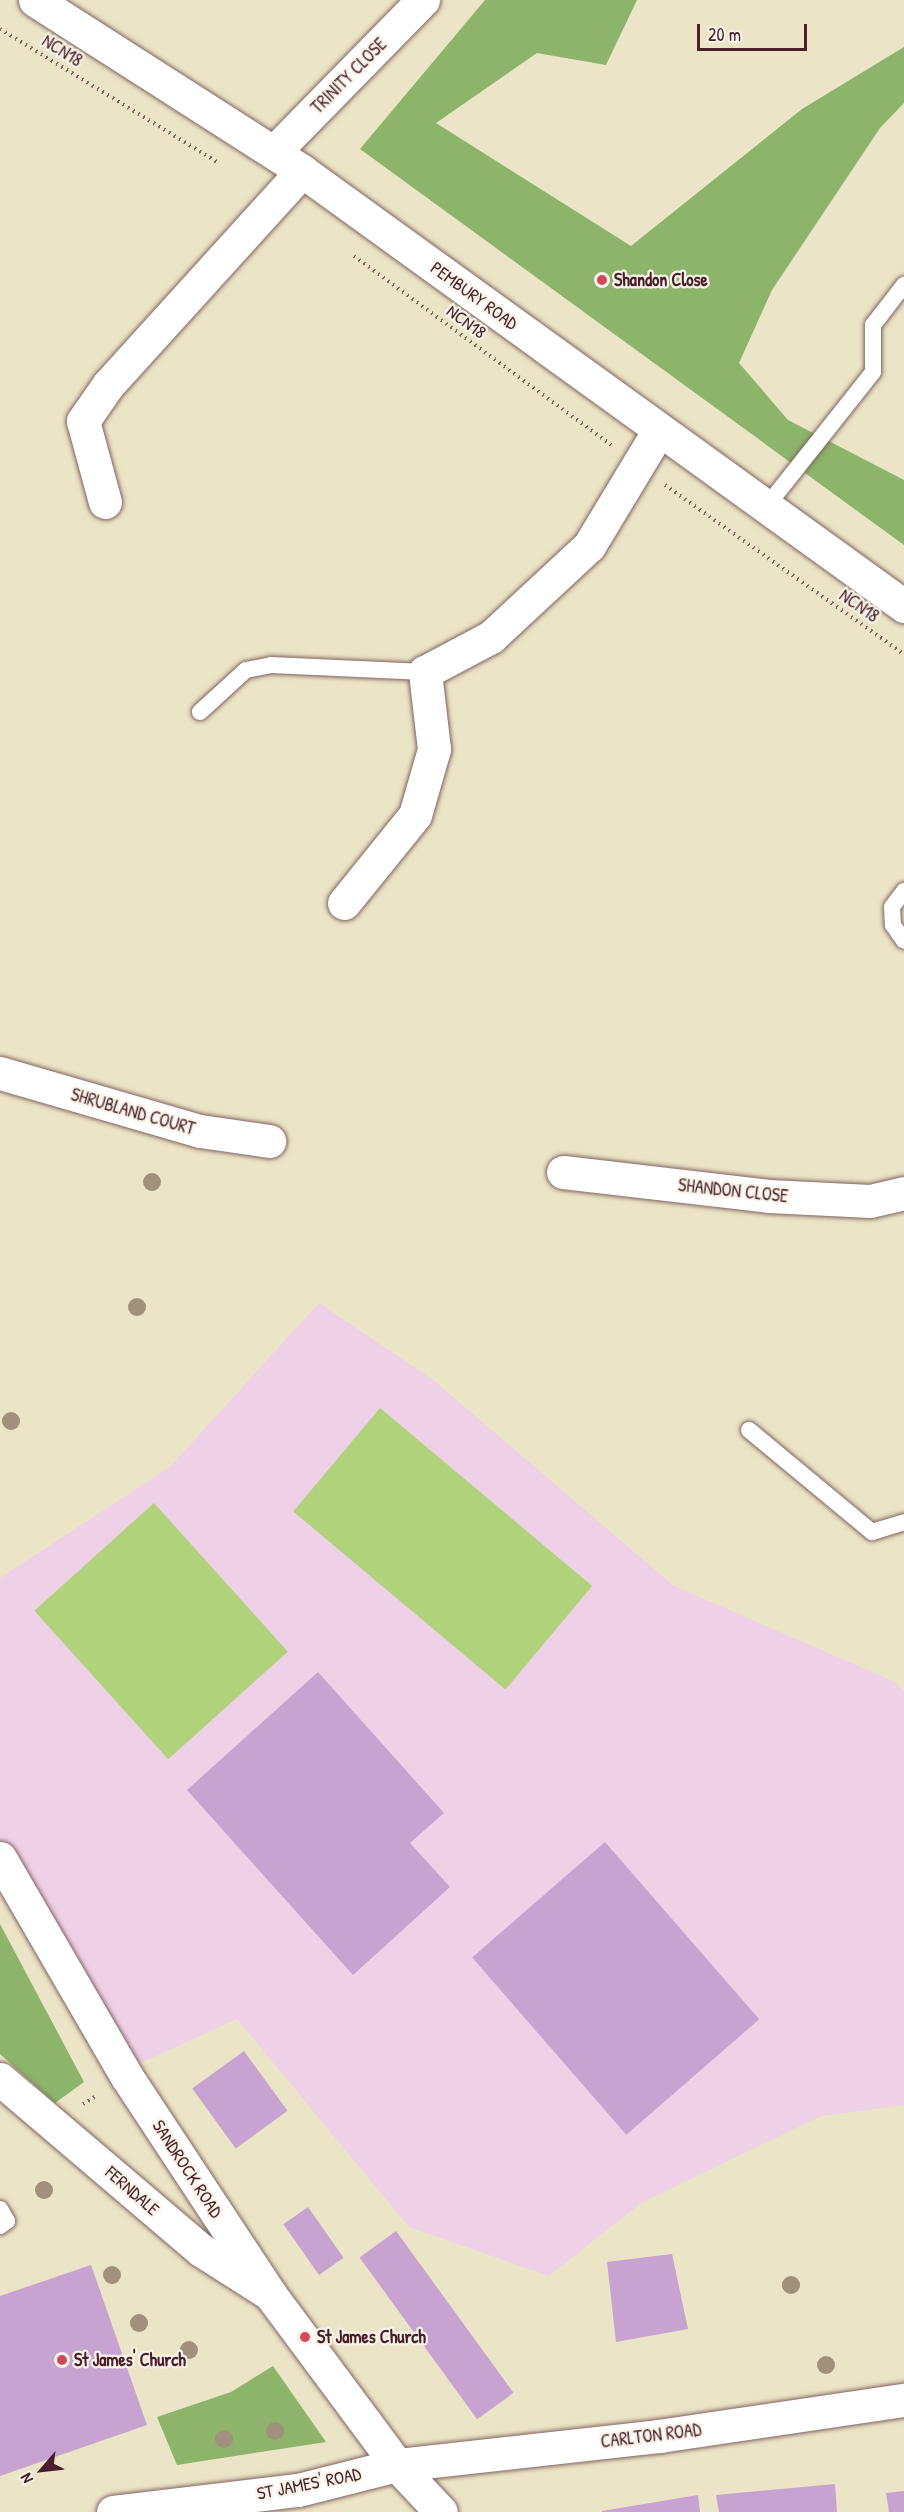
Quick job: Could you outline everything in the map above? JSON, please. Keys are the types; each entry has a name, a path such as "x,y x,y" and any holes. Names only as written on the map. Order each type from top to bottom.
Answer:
{"street":[{"name":"PEMBURY ROAD","path":"35,0 302,171 904,606"},
{"name":"TRINITY CLOSE","path":"274,152 407,5"},
{"path":"105,502 83,421 108,385 302,171"},
{"path":"344,903 415,815 434,749 425,672 490,637 589,546 636,464 659,430"},
{"name":"SHRUBLAND COURT","path":"0,1073 200,1131 269,1140"},
{"name":"SHANDON CLOSE","path":"562,1172 769,1196 870,1201 904,1193"},
{"name":"SANDROCK ROAD","path":"0,1857 127,2078 270,2294 397,2465 441,2512"},
{"name":"FERNDALE","path":"0,2079 201,2250 270,2294"},
{"name":"CARLTON ROAD","path":"397,2465 659,2436 904,2400"},
{"name":"ST JAMES' ROAD","path":"113,2512 298,2490 397,2465"}],"lane":[{"path":"766,507 873,372 873,325 904,285"},
{"path":"200,711 246,670 271,665 425,672"},
{"path":"904,891 892,907 893,925 904,941"},
{"path":"749,1430 872,1532 904,1522"},
{"path":"0,2209 7,2221 0,2226"}],"path":[{"name":"NCN18","path":"0,28 228,169"},
{"name":"NCN18","path":"353,255 636,464 904,654"},
{"path":"52,2123 127,2078"}],"shaded area":[{"path":"319,1303 433,1380 674,1586 895,1682 904,1692 904,2105 821,2116 641,2203 549,2276 409,2227 237,2019 134,2066 0,1843 0,1578 170,1467"}],"green space":[{"path":"485,0 637,0 606,65 537,53 436,123 631,246 802,109 904,47 904,103 880,128 772,290 739,363 788,420 904,480 904,545 360,149"},
{"path":"380,1408 592,1586 505,1689 293,1511"},
{"path":"154,1503 288,1652 168,1759 34,1611"},
{"path":"0,1924 84,2082 55,2103 0,2054"},
{"path":"273,2366 326,2442 177,2465 157,2417 231,2392"}],"building":[{"path":"318,1672 444,1813 410,1843 450,1887 353,1975 187,1790"},
{"path":"605,1842 759,2019 626,2135 472,1957"},
{"path":"244,2051 287,2111 236,2148 192,2089"},
{"path":"308,2207 344,2258 319,2275 283,2224"},
{"path":"396,2231 514,2393 477,2419 360,2257"},
{"path":"672,2254 688,2329 616,2342 607,2262"},
{"name":"St James' Church","path":"91,2265 147,2425 0,2476 0,2296"},
{"path":"835,2484 837,2512 719,2512 716,2495"},
{"path":"904,2491 904,2512 889,2512 886,2493"},
{"path":"698,2495 700,2512 602,2512 602,2511"}],"place":[{"name":"Shandon Close","path":"602,280"},
{"name":"St James Church","path":"305,2337"},
{"name":"St James' Church","path":"62,2360"}]}
